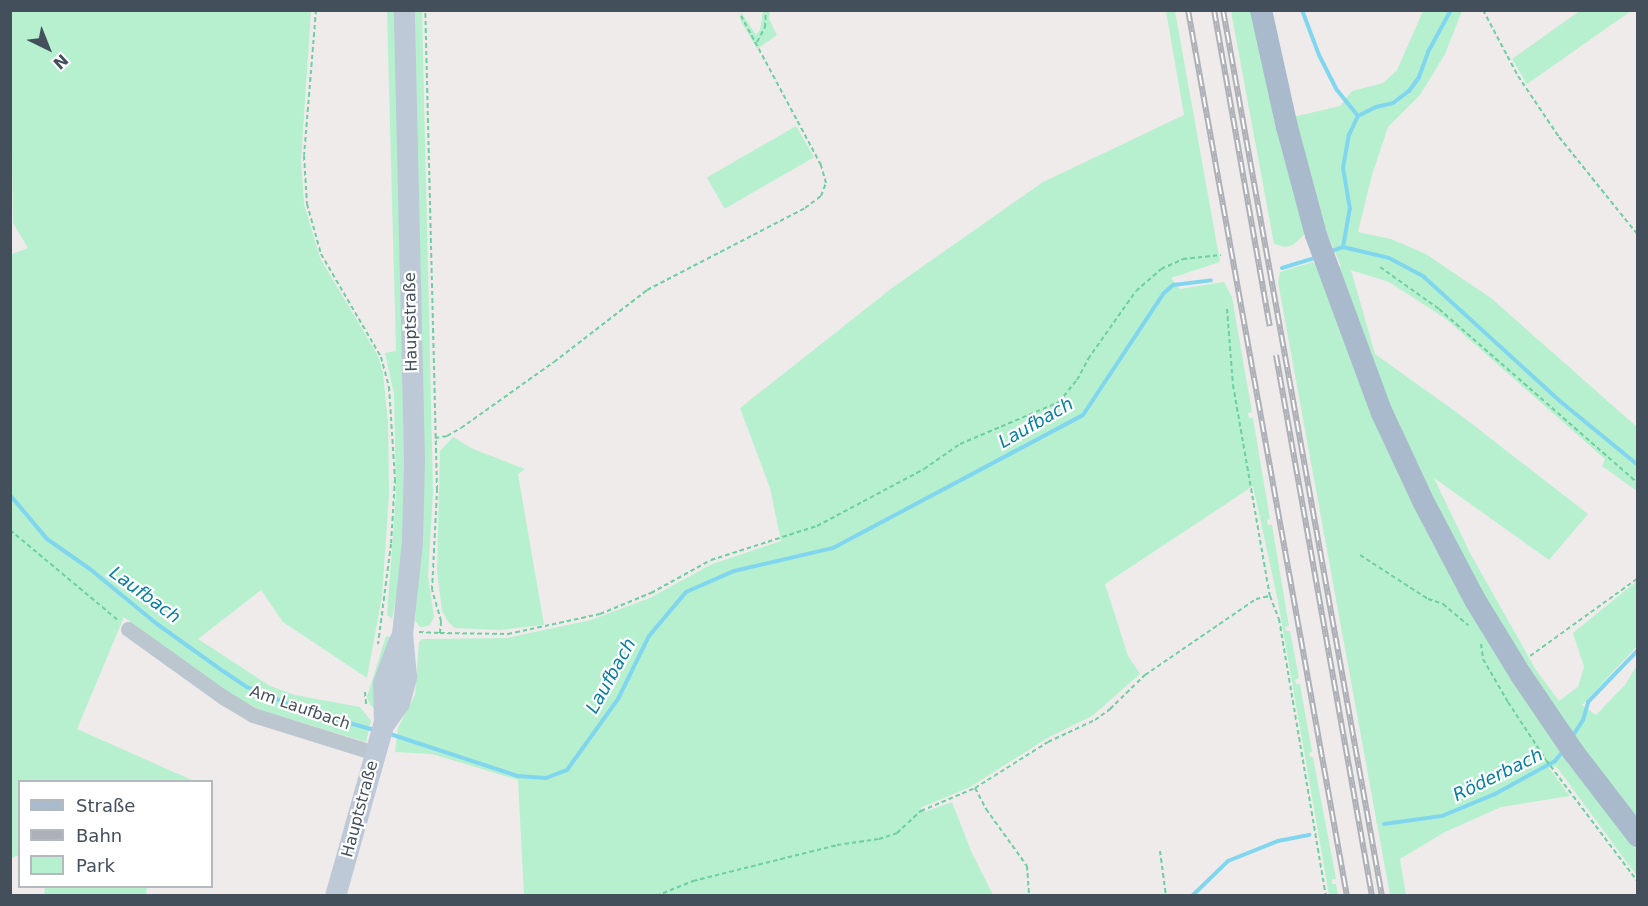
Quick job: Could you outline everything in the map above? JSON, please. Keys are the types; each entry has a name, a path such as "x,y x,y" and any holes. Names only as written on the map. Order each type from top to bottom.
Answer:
{"main road":[{"path":"1261,10 1287,127 1316,235 1382,413 1475,600 1560,734 1638,836"}],"street":[{"name":"Hauptstraße","path":"335,896 380,735 404,692 406,676 414,459 404,10"},
{"name":"Am Laufbach","path":"128,629 223,697 254,715 380,735"}],"path":[{"path":"316,10 304,156 307,204 321,254 381,357 389,387 394,479 391,544 378,649"},
{"path":"425,10 436,513 432,590 441,621 440,633"},
{"path":"757,42 765,27 766,10"},
{"path":"1483,10 1518,76 1559,137 1638,236"},
{"path":"435,438 447,436 461,428 554,362 647,290 805,208 821,196 826,183 821,165 741,16"},
{"path":"409,633 508,634 600,614 651,593 711,560 817,526 924,469 960,444 1059,402 1077,380 1088,359 1136,291 1161,269 1183,259 1221,255"},
{"path":"1380,267 1439,309 1638,483"},
{"path":"1227,309 1233,385 1270,596 1279,619 1326,896"},
{"path":"10,530 80,592 128,629"},
{"path":"1360,555 1428,599 1443,604 1472,627"},
{"path":"1528,658 1610,601 1638,578"},
{"path":"656,896 714,875 837,845 879,839 897,833 921,811 975,788 1048,742 1095,720 1110,709 1145,675 1256,599 1270,596"},
{"path":"1478,637 1483,658 1546,760 1638,882"},
{"path":"367,686 363,697 380,735"},
{"path":"975,788 986,809 1027,866 1029,896"},
{"path":"1160,851 1166,896"}],"green space":[{"path":"395,10 405,497 402,569 392,619 387,615 396,495 394,394 385,353 396,351 387,11"},
{"path":"1581,10 1631,11 1527,84 1512,59"},
{"path":"10,11 311,11 301,160 304,204 320,258 378,356 383,373 388,423 389,494 382,596 367,678 283,622 261,590 198,639 270,686 295,695 360,707 371,721 366,742 261,710 223,691 124,617 77,729 192,780 18,780 18,855 11,858 10,255 28,248 13,223"},
{"path":"412,11 422,11 433,493 428,576 434,617 430,625 423,627 415,621 424,497"},
{"path":"763,11 770,11 769,19 777,35 757,49 740,19 741,12 756,35 760,30"},
{"path":"1166,11 1175,11 1220,262 1171,278 1180,289 1224,282 1232,297 1252,412 1248,413 1249,418 1253,418 1270,519 1267,520 1268,525 1272,525 1289,626 1285,627 1286,631 1290,631 1299,678 1295,680 1296,684 1300,684 1312,752 1309,753 1310,757 1313,757 1336,879 1332,879 1332,884 1336,884 1338,895 1329,895 1278,601 1253,486 1105,584 1128,656 1140,674 1092,716 1049,737 970,787 920,808 925,812 952,802 971,851 993,895 524,895 518,780 432,754 395,752 398,728 415,695 419,642 422,639 507,638 591,620 650,598 712,564 781,541 770,488 740,408 892,288 1043,182 1184,115"},
{"path":"1231,11 1253,11 1305,234 1293,245 1285,247 1274,244"},
{"path":"1423,11 1462,11 1445,54 1420,95 1388,127 1372,175 1358,232 1391,239 1426,254 1491,298 1637,427 1637,491 1602,466 1605,459 1446,319 1389,282 1351,270 1375,354 1463,417 1588,514 1549,560 1434,478 1470,553 1536,670 1559,701 1578,687 1584,667 1573,633 1637,581 1637,646 1582,705 1596,715 1625,685 1637,665 1637,820 1574,736 1479,590 1387,404 1336,269 1341,266 1323,223 1293,117 1340,106 1352,91 1383,83 1397,70"},
{"path":"796,126 814,157 725,209 707,178"},
{"path":"1313,262 1320,272 1378,423 1623,832 1637,850 1637,876 1556,766 1549,768 1570,796 1501,807 1445,832 1400,859 1406,895 1390,895 1278,282 1280,272"},
{"path":"453,437 473,449 525,469 518,474 544,625 500,630 455,628 442,611 437,571 440,451"},
{"path":"386,636 392,638 378,711 370,705 367,697"},
{"path":"45,888 147,888 146,895 44,895"}],"waterway":[{"path":"1302,10 1319,55 1337,90 1358,116"},
{"name":"Laufbach","path":"1343,247 1350,209 1343,168 1349,135 1358,116 1376,107 1393,103 1409,91 1419,77 1428,52 1451,10"},
{"path":"1343,247 1389,258 1424,277 1561,402 1638,465"},
{"name":"Laufbach","path":"1329,252 1343,247"},
{"name":"Laufbach","path":"1282,268 1317,257"},
{"name":"Laufbach","path":"387,733 518,776 546,778 567,770 618,699 649,636 686,592 734,571 833,548 1083,415 1163,294 1173,285 1211,280"},
{"name":"Laufbach","path":"10,495 47,539 90,569 157,624 247,687 303,710 374,730"},
{"name":"Röderbach","path":"1572,737 1583,720 1588,702 1638,650"},
{"name":"Röderbach","path":"1384,824 1442,816 1495,794 1555,761 1563,751"},
{"name":"Röderbach","path":"1192,896 1228,861 1278,841 1309,835"}],"railway":[{"path":"1188,10 1347,896"},
{"path":"1214,10 1270,326"},
{"path":"1223,10 1382,896"},
{"path":"1276,355 1372,896"}]}
